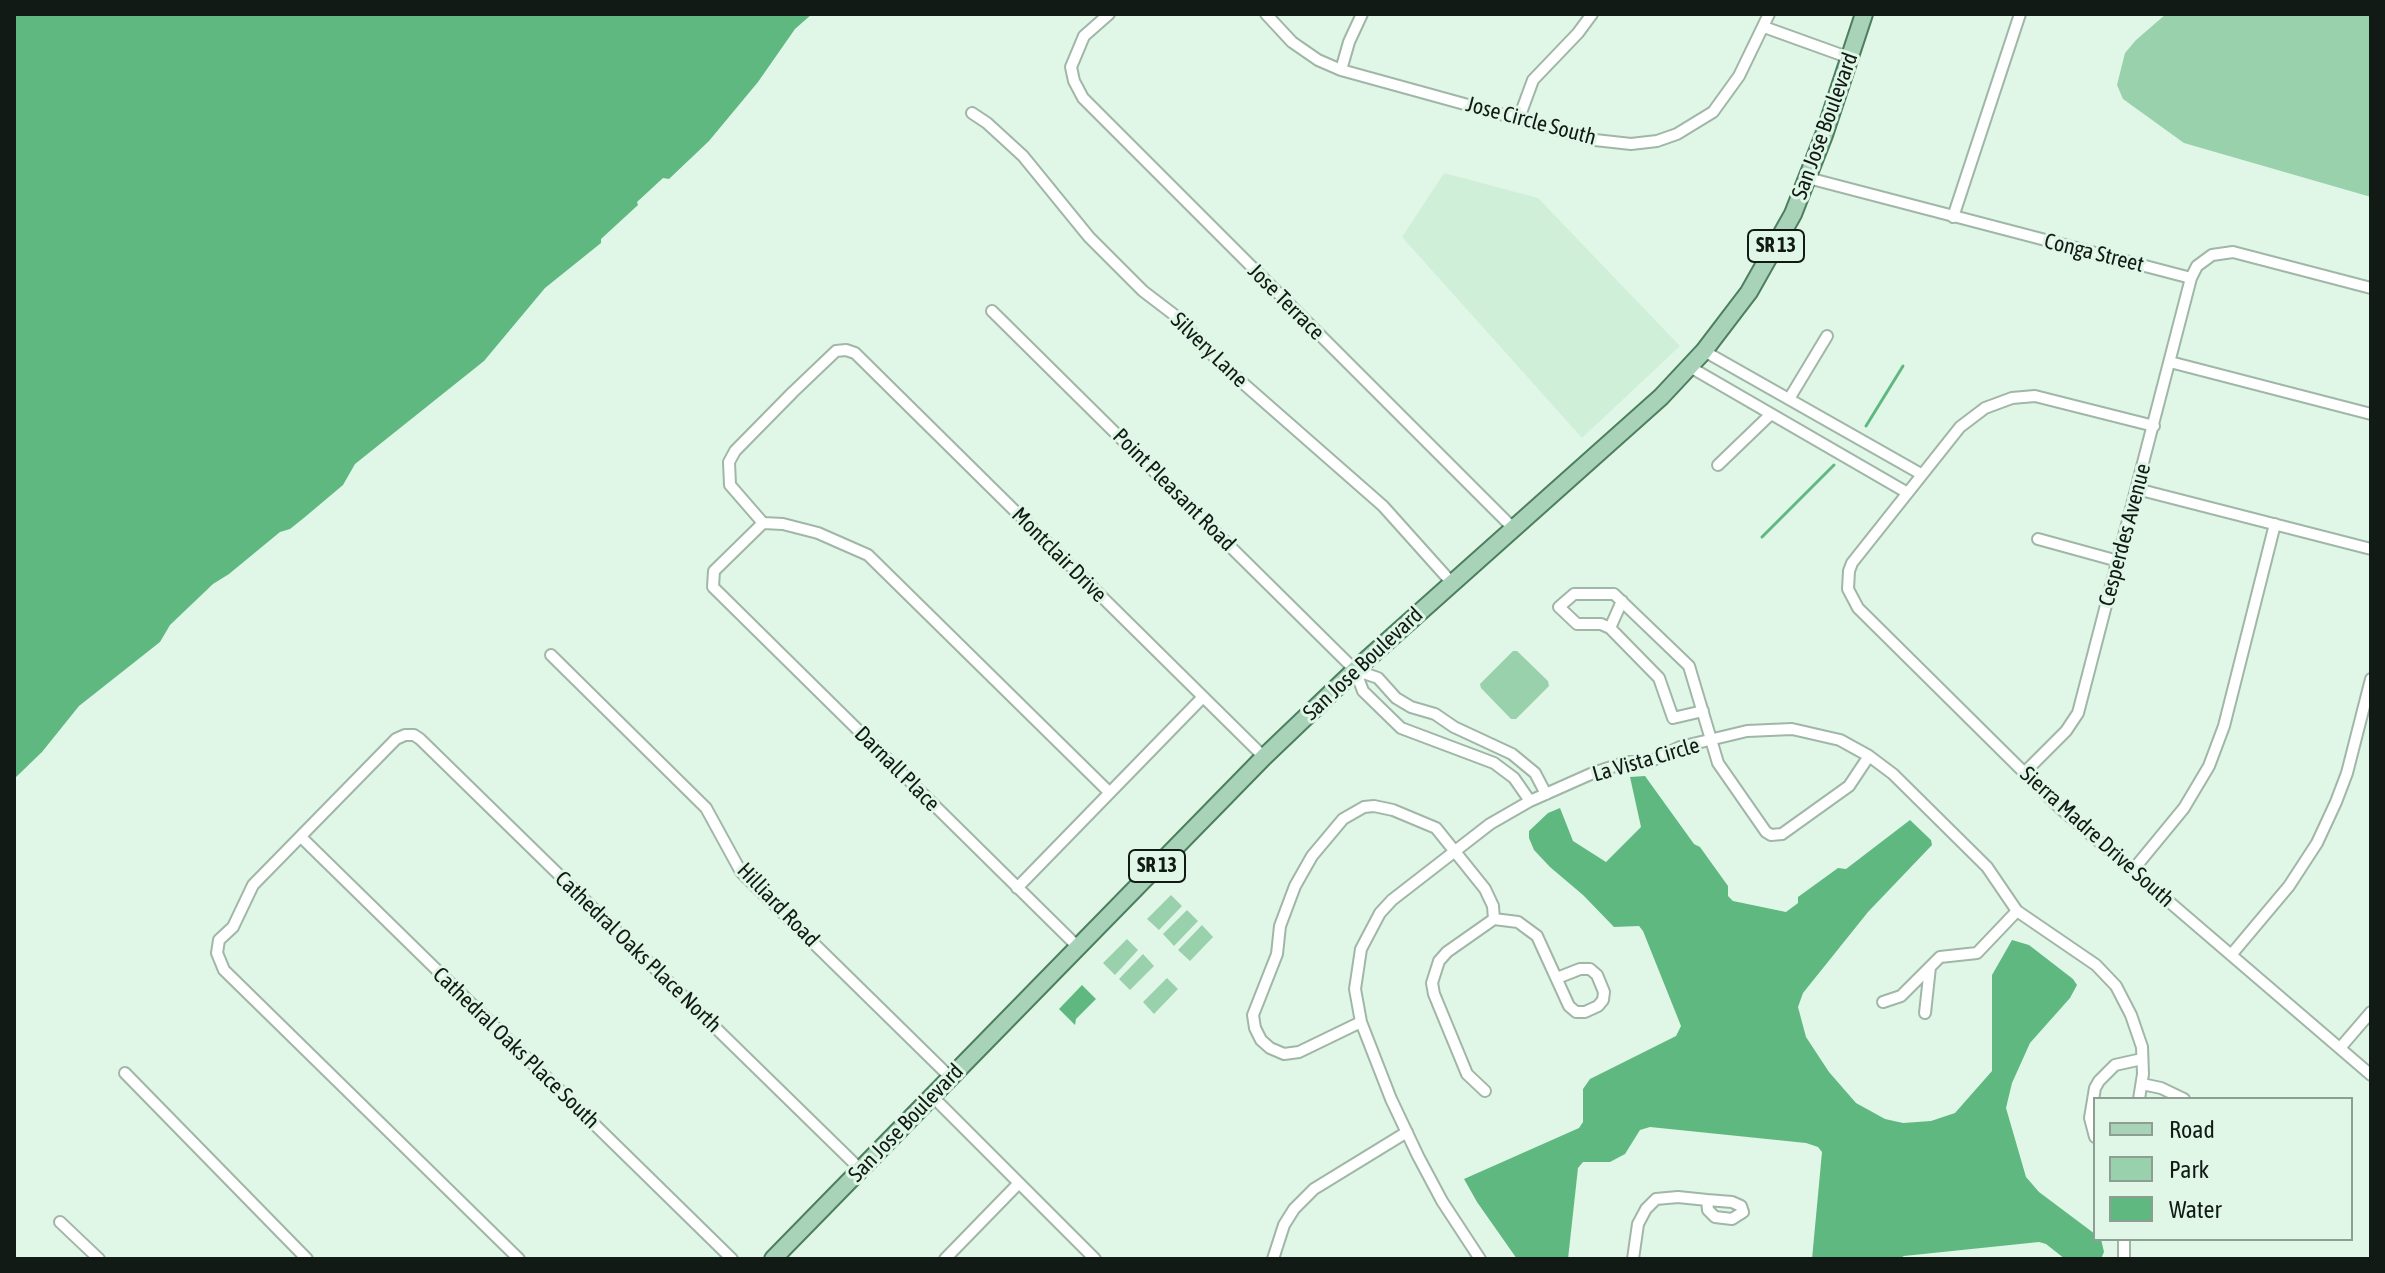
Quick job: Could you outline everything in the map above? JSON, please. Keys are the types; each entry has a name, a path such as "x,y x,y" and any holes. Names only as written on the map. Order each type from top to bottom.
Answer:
{"main road":[{"name":"San Jose Boulevard","path":"773,1259 1264,757 1355,670 1661,397 1690,367 1766,264 1793,214 1864,14"}],"street":[{"name":"Jose Terrace","path":"1109,14 1084,36 1071,67 1083,98 1514,529"},
{"name":"Jose Circle South","path":"1266,14 1292,42 1318,60 1341,70 1584,137 1617,143 1665,139 1699,122 1719,106 1739,76 1769,14"},
{"path":"1341,70 1362,14"},
{"path":"1519,118 1533,80 1592,14"},
{"path":"1953,217 2020,14"},
{"path":"1764,27 1850,58"},
{"name":"Silvery Lane","path":"972,113 1023,156 1089,237 1143,291 1177,317 1220,363 1383,506 1452,583"},
{"name":"Conga Street","path":"1808,178 2191,278"},
{"path":"2191,278 2204,259 2223,252 2371,288"},
{"name":"Cesperdes Avenue","path":"2024,773 2066,731 2078,713 2191,278"},
{"name":"Point Pleasant Road","path":"992,311 1355,670 1363,691 1401,728 1487,760 1514,778 1530,801"},
{"path":"1789,399 1827,336"},
{"name":"Montclair Drive","path":"763,523 730,485 729,462 735,451 836,351 855,353 1264,757"},
{"path":"1704,351 1921,474"},
{"path":"2170,362 2371,414"},
{"path":"1690,367 1906,492 1970,418 1985,408 2012,398 2048,399 2154,426"},
{"path":"1718,465 1771,414"},
{"path":"2137,489 2371,549"},
{"name":"Sierra Madre Drive South","path":"1906,492 1852,563 1848,579 1851,599 1858,608 2061,809 2371,1075"},
{"path":"763,523 783,524 818,533 868,555 1109,792"},
{"name":"Darnall Place","path":"763,523 714,571 713,587 1078,947"},
{"path":"2133,870 2184,808 2209,766 2224,726 2275,524"},
{"path":"2038,539 2118,561"},
{"path":"1703,711 1673,718 1659,678 1610,628 1601,624 1577,624 1559,607 1574,594 1614,594 1689,666 1703,711 1710,741 1718,763 1771,835 1782,834 1849,786 1869,756"},
{"path":"1610,628 1622,601"},
{"name":"Hilliard Road","path":"551,655 706,808 741,872 950,1077"},
{"name":"Point Pleasant Road","path":"1355,670 1378,678 1396,698 1411,707 1435,714 1450,725 1512,754 1535,773 1546,794"},
{"path":"2231,955 2289,886 2317,843 2347,773 2371,679"},
{"path":"1017,888 1202,698"},
{"path":"1442,745 1450,725"},
{"name":"La Vista Circle","path":"1476,1257 1442,1201 1407,1132 1361,1022 1356,1004 1355,975 1367,933 1392,900 1490,824 1530,801 1593,773 1627,762 1649,762 1680,747 1747,731 1792,729 1840,740 1893,774 1987,867 2017,911 2096,965 2116,986 2131,1015 2142,1047 2139,1097"},
{"name":"Cathedral Oaks Place North","path":"301,837 396,739 414,735 860,1169"},
{"path":"1487,760 1493,746"},
{"path":"1361,1022 1299,1052 1284,1054 1261,1040 1253,1015 1277,954 1280,926 1292,894 1327,836 1343,819 1364,807 1385,807 1436,828 1488,895 1494,919"},
{"path":"301,837 253,885 233,927 218,943 217,953 224,970 519,1259"},
{"name":"Cathedral Oaks Place South","path":"301,837 732,1259"},
{"path":"1883,1002 1901,996 1940,957 1977,953 2017,911"},
{"path":"1485,1091 1467,1074 1434,994 1432,983 1439,961 1494,919 1518,922 1528,927 1542,943 1557,978 1569,1006 1576,1012 1585,1012 1603,1000 1604,992 1590,969 1580,969 1557,978"},
{"path":"1925,1013 1930,967"},
{"path":"2340,1048 2371,1012"},
{"path":"2094,1097 2099,1081 2115,1065 2142,1059"},
{"path":"125,1073 307,1259"},
{"path":"2142,1084 2180,1097"},
{"path":"932,1096 1095,1259"},
{"path":"2093,1100 2090,1118 2093,1129"},
{"path":"1273,1259 1284,1225 1306,1196 1407,1132"},
{"path":"945,1259 1018,1184"},
{"path":"1633,1259 1638,1224 1656,1199 1678,1197 1707,1200"},
{"path":"60,1222 99,1259"}],"shaded area":[{"path":"1444,173 1538,198 1680,346 1582,438 1402,237"}],"green space":[{"path":"2166,14 2371,14 2371,197 2184,143 2123,99 2117,85 2125,53"},
{"path":"1513,651 1517,651 1548,681 1549,686 1516,719 1511,719 1480,684"},
{"path":"1171,895 1182,906 1159,930 1147,919"},
{"path":"1187,910 1198,921 1174,946 1163,934"},
{"path":"1202,925 1213,937 1190,961 1178,950"},
{"path":"1127,939 1138,950 1115,975 1103,963"},
{"path":"1143,954 1154,966 1130,990 1119,979"},
{"path":"1167,978 1178,989 1154,1014 1143,1002"}],"water":[{"path":"14,14 812,14 795,29 758,82 709,141 669,179 663,178 637,202 638,205 601,239 601,243 545,288 484,361 355,464 343,485 305,517 290,529 280,532 213,584 170,625 160,642 79,706 42,752 14,779"},
{"path":"1645,776 1728,886 1728,896 1733,901 1786,912 1798,903 1798,897 1838,868 1846,869 1910,820 1931,840 1932,845 1868,912 1803,993 1798,1007 1806,1037 1829,1072 1856,1103 1885,1119 1903,1123 1931,1121 1955,1113 1992,1071 1992,975 2012,940 2029,945 2073,979 2077,985 2070,998 2030,1043 2012,1083 2006,1108 2026,1177 2039,1192 2093,1232 2093,1241 2101,1241 2104,1252 2101,1259 2065,1259 2039,1242 1898,1259 1812,1259 1822,1152 1818,1147 1806,1143 1650,1127 1640,1130 1625,1154 1610,1162 1583,1162 1578,1168 1568,1259 1517,1259 1464,1179 1579,1128 1583,1122 1583,1089 1590,1079 1676,1036 1681,1026 1639,926 1614,927 1550,867 1534,850 1529,838 1529,831 1548,813 1560,808 1573,841 1606,862 1641,827 1630,777"},
{"path":"1082,985 1096,999 1076,1019 1075,1025 1059,1009"}],"waterway":[{"path":"1866,426 1903,366"},
{"path":"1762,537 1834,465"}]}
